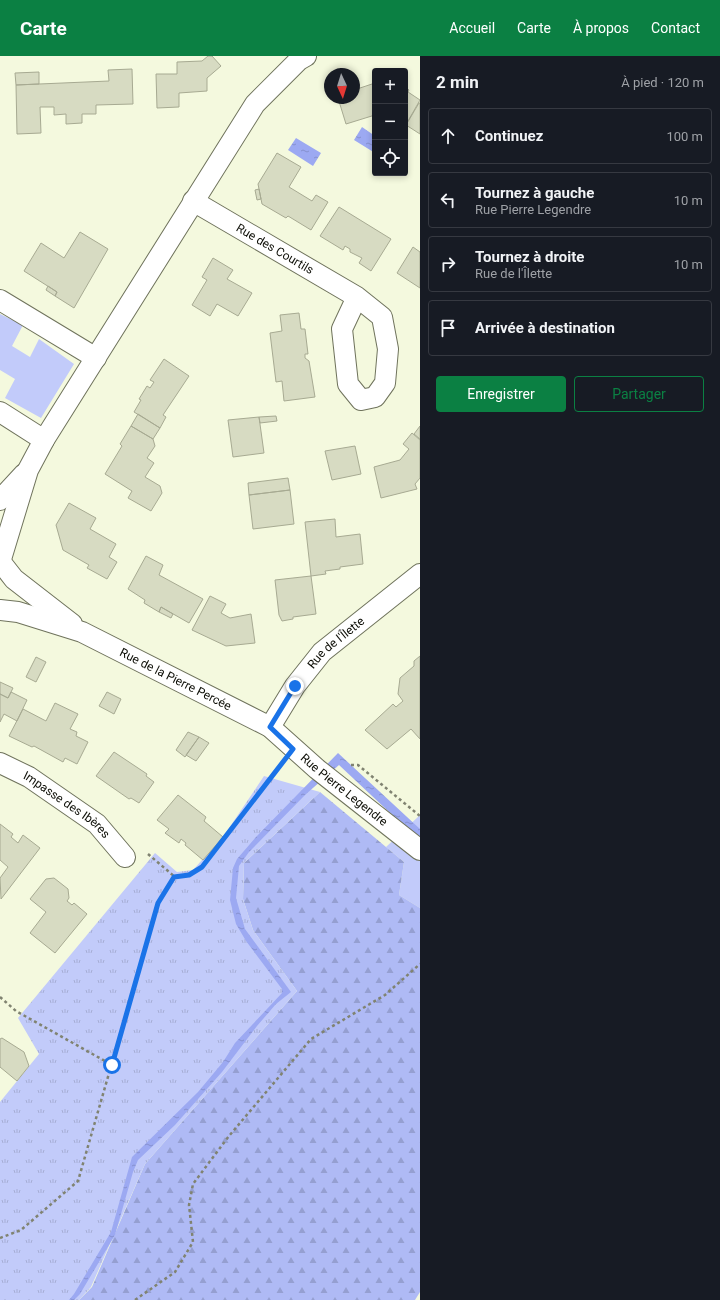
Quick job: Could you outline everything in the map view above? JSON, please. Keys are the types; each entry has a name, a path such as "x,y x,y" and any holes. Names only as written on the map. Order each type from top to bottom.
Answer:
{"street":[{"path":"0,588 3,576 2,560 28,470 44,440 255,104 297,57"},
{"name":"Rue des Courtils","path":"193,201 357,297"},
{"path":"0,300 96,358"},
{"path":"0,412 44,440"},
{"path":"0,500 28,470"},
{"name":"Rue de la Pierre Percée","path":"2,560 14,579 82,632"},
{"name":"Rue de l'Îlette","path":"270,727 295,686 322,652 420,574"},
{"name":"Rue de la Pierre Percée","path":"0,610 18,612 82,632 270,727"},
{"name":"Rue Pierre Legendre","path":"270,727 293,749 419,849"},
{"name":"Impasse des Ibères","path":"0,763 29,777 98,824 125,857"}],"path":[{"path":"125,857 140,847 174,877 189,875 202,867 293,749"},
{"path":"0,1238 21,1230 78,1181 158,903 174,877"},
{"path":"134,1300 175,1272 193,1242 189,1205 193,1184 229,1136 307,1044 312,1039 385,995 420,964"},
{"path":"0,997 16,1011 112,1065"}],"green space":[{"path":"0,314 23,325 12,346 30,357 39,339 74,364 41,418 5,398 15,379 0,370"},
{"path":"264,776 320,792 244,863 243,899 253,930 297,991 145,1164 91,1287 79,1300 0,1300 0,1102 39,1054 18,1018 155,853 177,872 193,870 223,837"},
{"path":"320,792 404,862 399,895 420,908 420,1292 415,1300 79,1300 92,1287 145,1164 297,991 253,930 243,899 244,863"},
{"path":"420,815 420,908 399,895 404,862 386,847"}],"water":[{"path":"362,127 372,134 372,151 354,140"},
{"path":"296,138 321,153 313,166 288,150"},
{"path":"338,753 420,829 420,841 339,765 305,795 249,852 239,866 236,898 245,929 291,992 276,1004 222,1072 175,1125 138,1160 133,1172 115,1235 80,1294 74,1300 69,1300 111,1232 132,1157 198,1092 223,1062 235,1043 282,993 282,989 246,941 236,924 230,900 233,868 237,859 256,837"}],"building":[{"path":"208,56 212,56 221,66 207,78 207,91 179,93 179,107 157,108 156,74 177,74 177,62 202,61"},
{"path":"132,69 133,104 96,105 96,114 82,114 82,123 66,124 66,114 54,115 54,107 40,107 41,133 17,134 16,85 109,81 108,70"},
{"path":"39,72 39,84 16,85 15,73"},
{"path":"372,84 372,116 346,124 340,104 360,104 360,88"},
{"path":"408,92 420,100 408,121"},
{"path":"420,103 420,134 408,126 408,122"},
{"path":"277,153 301,167 289,187 312,201 316,195 328,202 311,230 288,216 286,218 262,204 258,184"},
{"path":"259,189 261,199 257,200 255,190"},
{"path":"339,207 391,239 371,271 359,263 362,258 350,252 350,249 345,246 343,250 320,236"},
{"path":"80,232 108,249 74,308 55,296 57,292 24,271 41,243 64,258"},
{"path":"413,247 420,252 420,288 397,273"},
{"path":"213,258 233,270 227,279 252,293 238,316 217,304 210,316 192,305 207,280 202,277"},
{"path":"48,286 57,292 55,296 46,290"},
{"path":"299,313 301,329 305,329 308,354 305,354 305,358 309,361 315,397 284,401 282,381 276,382 270,333 282,331 280,315"},
{"path":"164,359 189,376 163,415 166,417 160,428 134,412 141,400 139,399 147,386 150,388 154,382 150,380"},
{"path":"138,414 160,428 153,439 131,426"},
{"path":"276,416 277,421 260,423 259,417"},
{"path":"259,417 264,453 233,457 228,420"},
{"path":"131,426 153,439 155,446 147,458 154,463 145,477 160,486 162,493 151,511 128,498 132,491 105,474 122,446 120,444"},
{"path":"420,426 420,439 414,434"},
{"path":"412,433 420,440 420,478 415,484 417,489 381,498 374,467 400,460 409,449 403,444"},
{"path":"355,446 361,474 332,480 325,451"},
{"path":"288,478 290,490 249,495 248,483"},
{"path":"290,490 294,524 253,529 249,495"},
{"path":"69,503 96,518 90,529 116,544 109,557 117,562 107,579 87,568 89,565 63,550 56,525"},
{"path":"335,519 336,537 360,534 363,564 340,567 340,569 325,571 326,574 311,576 305,522"},
{"path":"146,556 163,565 159,575 203,599 189,623 161,607 159,612 144,603 145,600 128,589"},
{"path":"311,576 316,614 293,617 293,619 282,621 279,615 275,580"},
{"path":"210,596 226,604 221,613 230,618 251,614 255,643 226,646 192,630"},
{"path":"161,607 173,614 171,618 159,612"},
{"path":"420,656 420,739 411,729 387,749 365,730 393,704 396,707 403,701 398,694 400,678 414,666 414,661"},
{"path":"36,657 46,662 36,682 26,677"},
{"path":"0,682 13,688 8,698 0,694"},
{"path":"11,692 27,700 17,721 4,714 0,722 0,694 8,698"},
{"path":"107,692 121,699 114,714 99,706"},
{"path":"55,703 78,714 70,729 77,732 76,736 88,742 77,764 65,758 63,762 34,746 32,747 9,736 23,709 46,721"},
{"path":"188,732 199,737 185,757 176,750"},
{"path":"199,737 209,743 196,761 186,755"},
{"path":"114,752 147,774 146,776 154,782 139,803 131,798 129,799 96,776"},
{"path":"178,795 206,817 204,821 223,837 203,860 185,845 186,843 181,839 179,843 165,833 169,829 157,820"},
{"path":"0,824 13,834 11,837 18,843 23,835 40,848 1,899 0,878 8,867 0,860"},
{"path":"54,878 68,889 69,898 67,901 72,905 74,903 87,914 55,953 30,933 46,912 30,899 46,879"},
{"path":"2,1038 24,1052 29,1066 17,1081 0,1067 0,1039"}],"route":[{"path":"112,1065 158,903 174,877 189,875 202,867 293,749 270,727 295,686"}]}
